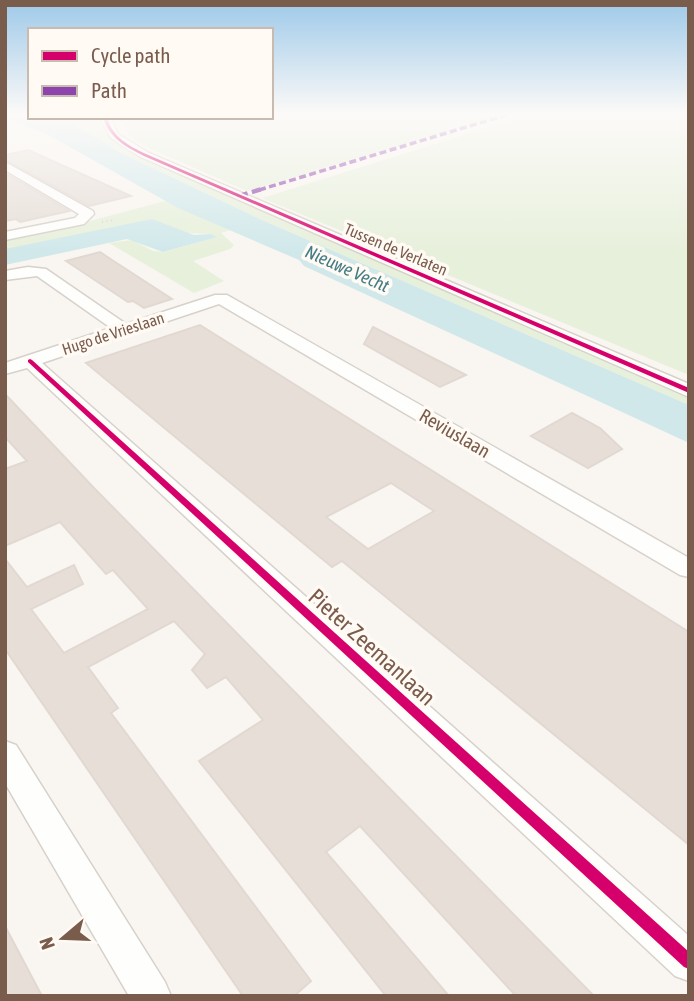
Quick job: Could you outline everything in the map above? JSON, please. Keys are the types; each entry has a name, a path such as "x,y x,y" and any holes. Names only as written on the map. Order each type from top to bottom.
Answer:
{"street":[{"name":"Tussen de Verlaten","path":"158,161 689,391"},
{"path":"5,165 88,214 79,221 5,236"},
{"path":"5,183 28,178"},
{"path":"5,276 28,271 41,272 123,329"},
{"name":"Hugo de Vrieslaan","path":"18,365 221,298"},
{"name":"Reviuslaan","path":"221,298 689,569"},
{"name":"Pieter Zeemanlaan","path":"18,365 689,962"},
{"path":"5,754 152,996"}],"green space":[{"path":"137,161 155,161 689,396 689,405 262,220"},
{"path":"178,161 350,161 247,191"},
{"path":"382,161 689,161 689,375 262,198"},
{"path":"165,201 230,230 221,233 234,245 230,249 193,261 224,281 194,293 109,243 132,240 153,251 164,252 216,237 211,234 188,233 5,249 5,239 75,225"}],"water":[{"name":"Nieuwe Vecht","path":"94,161 137,161 262,220 689,405 689,443 304,266 299,260 178,208"},
{"path":"152,219 194,235 211,234 217,237 163,252 127,239 5,265 5,249"}],"building":[{"path":"6,161 52,161 131,196 89,206"},
{"path":"5,173 69,211 20,222 16,219 5,221"},
{"path":"100,252 172,299 144,308 133,301 128,302 66,261"},
{"path":"200,325 689,632 689,845 342,561 332,567 86,363","holes":["391,483 434,511 368,549 326,517"]},
{"path":"373,327 466,375 440,387 364,344"},
{"path":"5,394 94,488 594,996 516,996 360,826 326,852 449,996 386,996 199,761 263,720 226,677 207,688 192,670 205,654 174,621 88,667 118,708 111,713 311,981 294,996 243,996 5,649 5,559 27,587 74,565 83,584 31,609 64,653 148,609 113,570 106,574 60,522 5,546 5,469 27,461 5,437"},
{"path":"572,413 600,428 622,449 588,468 531,436"},
{"path":"5,926 42,996 5,996"}],"marked path":[{"path":"239,196 355,161"}],"cycle path":[{"path":"158,161 689,391"},
{"path":"30,361 689,962"}]}
